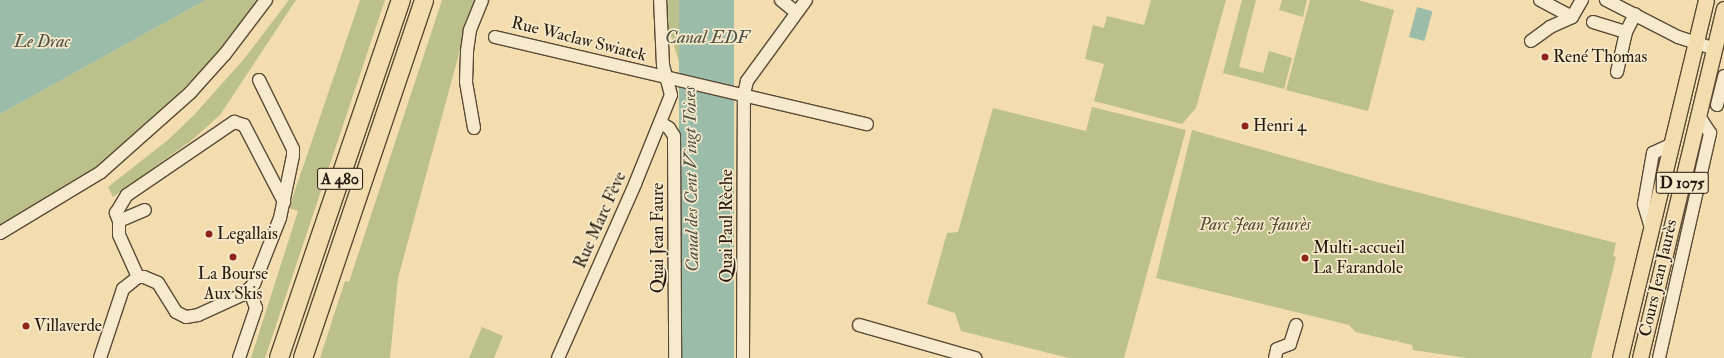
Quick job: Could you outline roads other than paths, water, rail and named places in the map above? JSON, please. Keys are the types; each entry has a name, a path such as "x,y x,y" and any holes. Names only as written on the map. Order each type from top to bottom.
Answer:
{"highway":[{"name":"A 480","path":"279,358 401,0"},
{"name":"A 480","path":"303,358 424,0"},
{"path":"311,336 311,358"}],"main road":[{"name":"Cours Jean Jaurès","path":"1620,358 1652,231 1706,0"},
{"name":"Cours Jean Jaurès","path":"1640,358 1724,9"}],"street":[{"path":"0,233 101,172 190,93 225,54 266,0"},
{"path":"474,128 466,82 466,51 470,30 482,0"},
{"path":"660,0 663,65 671,79"},
{"path":"781,0 796,12"},
{"path":"740,94 747,81 806,0"},
{"path":"1540,0 1572,17"},
{"path":"1531,41 1550,27 1572,17 1582,0"},
{"path":"1606,0 1695,43 1715,49"},
{"path":"1617,72 1626,32 1635,14"},
{"path":"1593,22 1626,32"},
{"name":"Rue Waclaw Swiatek","path":"495,37 867,124"},
{"path":"1717,105 1724,76"},
{"name":"Rue Marc Fève","path":"558,358 661,123 671,96 671,79"},
{"path":"100,358 123,289 138,277 144,277 158,283 176,312 186,317 198,315 249,289 262,268 284,202 293,148 259,80"},
{"name":"Quai Paul Rèche","path":"740,94 743,358"},
{"name":"Cours Jean Jaurès","path":"1659,358 1710,133 1698,116"},
{"path":"138,277 120,236 119,221 116,213 127,196 234,122 244,126 284,202"},
{"name":"Quai Jean Faure","path":"661,123 669,128 674,136 675,358"},
{"path":"119,221 145,210"},
{"path":"239,358 256,308 249,289"},
{"path":"1275,358 1277,349 1290,344 1296,325"},
{"path":"858,326 975,358"}],"water":[{"name":"Le Drac","path":"0,0 206,0 0,114"},
{"name":"Canal EDF","path":"679,0 734,0 734,358 679,358"},
{"path":"1417,7 1432,11 1424,41 1409,37"}],"place":[{"name":"René Thomas","path":"1545,57"},
{"name":"Henri 4","path":"1245,126"},
{"name":"Legallais","path":"209,234"},
{"name":"La Bourse Aux Skis","path":"233,257"},
{"name":"Multi-accueil La Farandole","path":"1305,258"},
{"name":"Villaverde","path":"26,326"}],"water label":[{"name":"Canal des Cent Vingt Toises","path":"692,179"}],"park label":[{"name":"Parc Jean Jaurès","path":"1255,225"}]}
